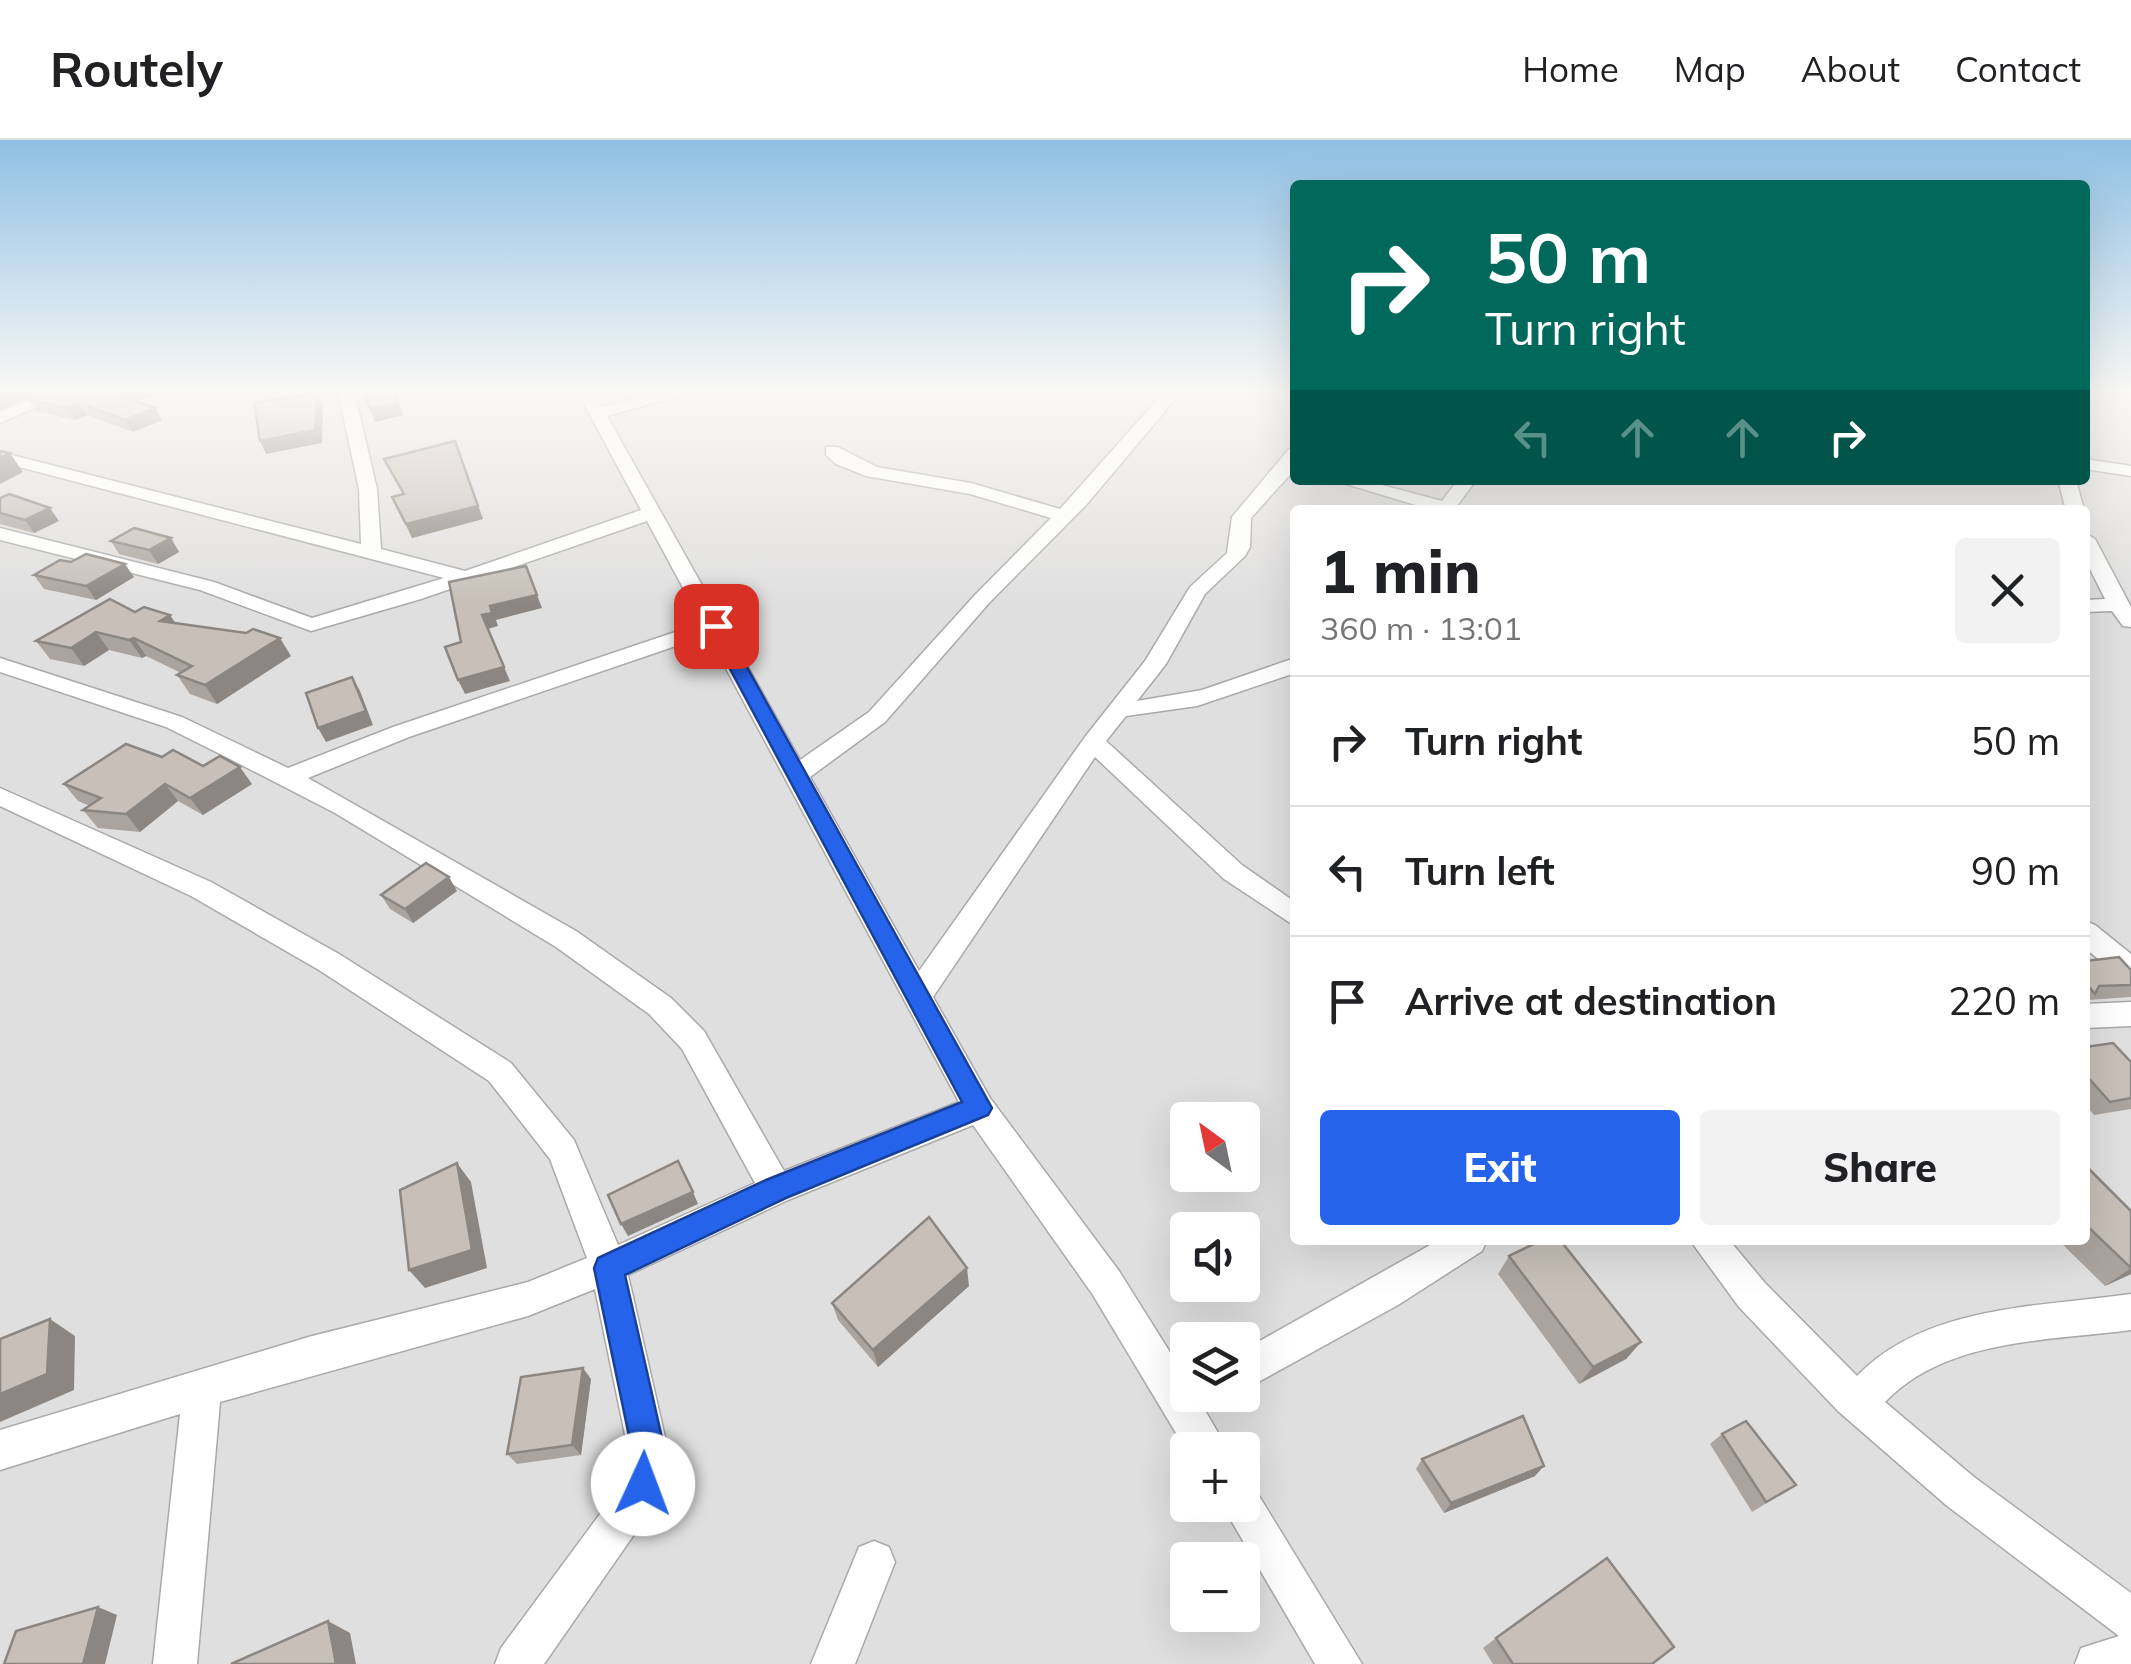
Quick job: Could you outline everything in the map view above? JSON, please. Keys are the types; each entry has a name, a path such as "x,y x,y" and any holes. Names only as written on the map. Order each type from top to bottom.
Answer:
{"street":[{"path":"20,462 465,577"},
{"path":"362,462 368,489 371,552"},
{"path":"623,462 978,1108 1170,1372"},
{"path":"849,462 874,471 955,485 1063,516"},
{"path":"794,775 877,717 1111,462"},
{"path":"918,996 1093,742 1155,664 1197,591 1240,548 1242,517 1290,465"},
{"path":"2090,465 2131,471"},
{"path":"1361,485 1435,505"},
{"path":"0,534 207,586 312,625 651,513"},
{"path":"2090,548 2124,613"},
{"path":"2090,607 2124,613"},
{"path":"288,777 401,732 716,626"},
{"path":"0,664 174,722 288,777 483,887 566,939 660,1006 693,1040 776,1189"},
{"path":"1122,709 1149,710 1191,701 1290,667"},
{"path":"1093,742 1233,872 1290,912"},
{"path":"0,796 201,890 329,962 500,1072 562,1150 608,1268 650,1460 643,1484 628,1509 517,1664"},
{"path":"2090,936 2128,963"},
{"path":"2090,1016 2131,1014"},
{"path":"0,1450 202,1389 528,1299 608,1268 776,1189 978,1108"},
{"path":"1260,1362 1386,1293 1462,1245"},
{"path":"1711,1245 1782,1330 1858,1403 2029,1546 2131,1619"},
{"path":"1858,1403 1890,1370 1916,1353 1985,1334 2131,1312"},
{"path":"175,1664 202,1389"},
{"path":"1252,1522 1340,1664"},
{"path":"832,1664 874,1562"},
{"path":"2098,1664 2131,1654"}],"shaded area":[{"path":"0,462 1290,462 1290,485 2090,485 2090,462 2131,462 2131,1664 0,1664"}],"building":[{"path":"386,462 462,462 478,506 406,524 392,497 404,494"},
{"path":"9,494 50,508 25,520 0,513 0,498"},
{"path":"134,528 171,538 149,550 111,541"},
{"path":"86,554 125,564 86,586 34,575 60,560 71,562"},
{"path":"526,566 537,595 490,606 492,613 482,615 504,667 458,680 445,647 461,642 449,582"},
{"path":"110,599 135,612 144,607 170,615 160,621 246,633 253,629 280,638 205,685 177,675 192,666 134,638 96,632 71,648 36,641"},
{"path":"352,677 366,711 318,728 306,693"},
{"path":"126,744 162,757 173,750 203,766 220,756 240,767 190,798 165,784 126,814 83,810 101,798 64,784"},
{"path":"426,863 449,877 405,909 381,895"},
{"path":"2119,957 2131,970 2131,985 2099,986 2095,994 2090,988 2090,960"},
{"path":"2113,1043 2131,1062 2131,1098 2110,1102 2090,1080 2090,1046"},
{"path":"678,1161 693,1192 621,1224 608,1195"},
{"path":"457,1163 472,1250 409,1270 400,1190"},
{"path":"2090,1170 2131,1211 2131,1268 2090,1229"},
{"path":"929,1217 967,1268 873,1350 832,1303"},
{"path":"1532,1245 1564,1245 1641,1342 1593,1367 1509,1256"},
{"path":"50,1319 47,1374 0,1394 0,1339"},
{"path":"583,1368 572,1445 507,1454 521,1377"},
{"path":"1523,1416 1544,1466 1451,1503 1422,1459"},
{"path":"1746,1421 1796,1485 1766,1502 1722,1434"},
{"path":"1607,1558 1674,1647 1652,1664 1513,1664 1496,1638"},
{"path":"98,1607 83,1664 4,1664 16,1631"},
{"path":"328,1621 336,1664 231,1664"}],"route":[{"path":"643,1484 650,1460 608,1268 776,1189 978,1108 716,626"}]}
